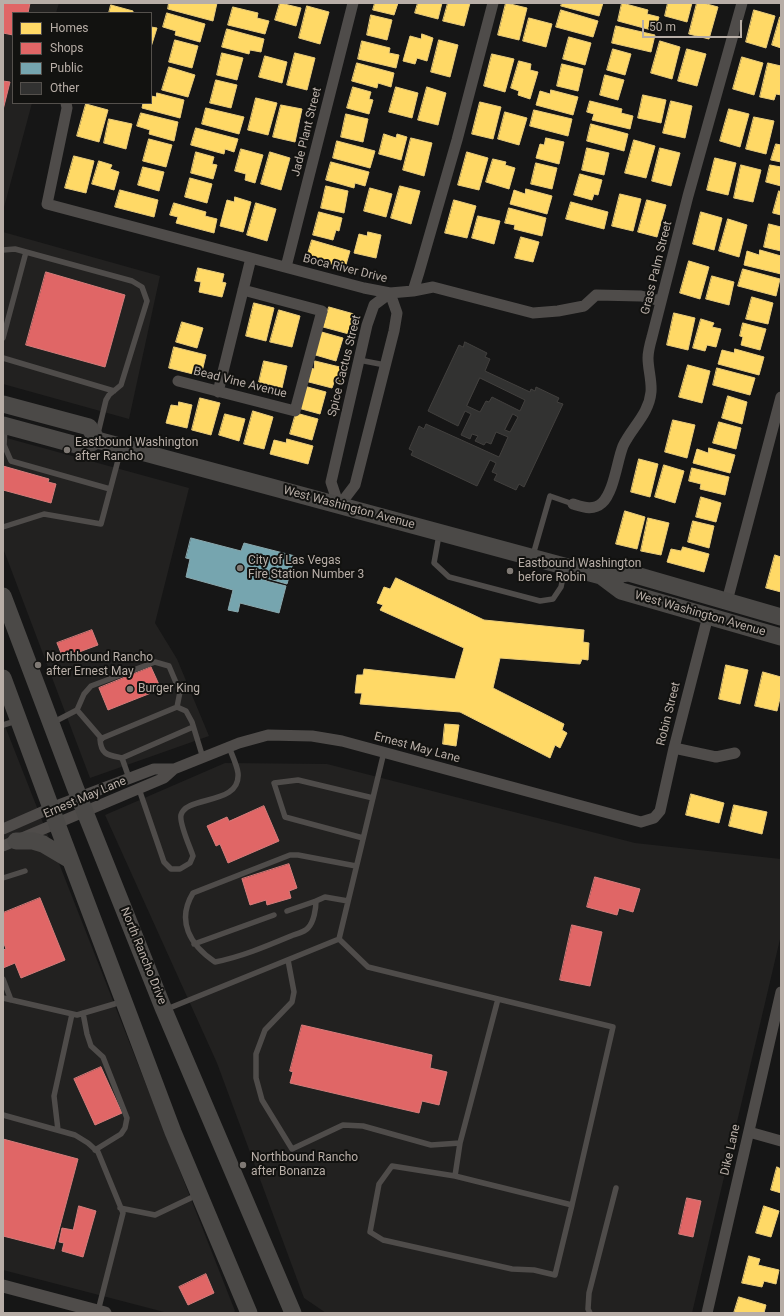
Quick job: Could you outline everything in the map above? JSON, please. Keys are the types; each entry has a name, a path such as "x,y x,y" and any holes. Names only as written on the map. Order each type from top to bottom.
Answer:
{"main road":[{"path":"3,404 89,427 96,440 84,447 4,425"},
{"name":"West Washington Avenue","path":"96,440 601,576 629,573 781,616"},
{"name":"West Washington Avenue","path":"601,576 621,591 781,637"},
{"path":"621,591 657,592 707,605 714,605 728,601"},
{"name":"North Rancho Drive","path":"3,596 50,724 164,1010 289,1306"},
{"path":"708,616 716,611 724,611 781,625"},
{"path":"3,678 11,723 51,808 173,1132 249,1313"},
{"path":"10,843 33,841 43,844 70,860"},
{"path":"289,1306 301,1313"}],"street":[{"name":"Jade Plant Street","path":"286,267 353,3"},
{"path":"412,291 420,272 455,148 493,3"},
{"name":"Grass Palm Street","path":"573,504 593,508 603,502 608,493 623,447 631,431 641,420 648,406 652,390 648,357 661,301 688,196 742,3"},
{"name":"Boca River Drive","path":"66,104 67,108 47,204 390,294 433,287 533,313 558,312 584,306 596,295 641,296 661,301"},
{"path":"218,392 251,258"},
{"name":"Bead Vine Avenue","path":"178,381 295,411 322,311 243,290"},
{"path":"339,506 355,485 385,365 397,313 390,294"},
{"name":"Spice Cactus Street","path":"339,506 331,482 359,360 374,306 390,294"},
{"path":"728,601 781,397"},
{"name":"Robin Street","path":"654,818 660,811 674,748 708,616"},
{"name":"Ernest May Lane","path":"10,843 57,824 82,805 130,778 154,769 174,769 239,743 268,735 312,736 342,741 641,822 654,818"},
{"path":"674,748 716,757 735,753"},
{"name":"Ernest May Lane","path":"3,829 51,808 82,805 139,788 164,778 174,769"},
{"name":"Dike Lane","path":"707,1313 749,1132 778,1025 781,992"},
{"path":"749,1132 781,1141"},
{"path":"3,1286 102,1312"}],"lane":[{"path":"3,250 15,249 132,281 142,287 147,301 121,385 106,400 96,440"},
{"path":"3,338 26,252"},
{"path":"3,358 114,391"},
{"path":"359,360 385,365"},
{"path":"4,425 4,444 11,461 110,488"},
{"path":"3,527 44,514 101,524 122,447"},
{"path":"532,558 550,496 573,504"},
{"path":"439,533 434,563 449,576 532,599 540,601 553,599 561,587 566,567"},
{"path":"50,724 78,710 84,694 91,686 155,662 169,666 180,692 178,708"},
{"path":"193,727 122,758 107,755 101,748 100,739 178,708 186,711 193,727 203,758"},
{"path":"78,710 102,739"},
{"path":"139,788 164,862 171,869 180,868 190,863 193,856 183,827 181,815 186,807 231,792 237,783 238,772 229,747"},
{"path":"339,939 384,752"},
{"path":"122,758 130,778"},
{"path":"363,838 285,817 274,783 298,780 373,798"},
{"path":"316,901 313,919 308,928 272,943 215,962 194,944 187,927 185,916 187,903 193,893 290,856 298,855 356,866"},
{"path":"3,878 25,871"},
{"path":"287,911 325,897 348,901"},
{"path":"194,944 274,915"},
{"path":"164,1010 339,939"},
{"path":"339,939 368,967 613,1027 572,1204 554,1275 534,1270 512,1269 383,1240 370,1232 379,1184 392,1166 454,1176 572,1204"},
{"path":"288,960 294,992 292,1002 265,1030 256,1054 256,1078 262,1100 292,1148 343,1125 363,1126 431,1144 460,1143"},
{"path":"3,979 11,1000"},
{"path":"3,998 77,1015 123,1001"},
{"path":"454,1176 460,1143 498,998"},
{"path":"83,1013 91,1046 103,1057 127,1118 125,1128 121,1134 95,1150"},
{"path":"58,1130 54,1096 72,1014"},
{"path":"3,1115 75,1135 88,1143 98,1152 122,1213 102,1312"},
{"path":"590,1313 588,1309 589,1292 616,1188"},
{"path":"120,1208 155,1215 200,1194"}],"shaded area":[{"path":"3,3 59,3 56,12 12,12 12,104 32,104 3,211"},
{"path":"3,232 160,276 129,419 3,384"},
{"path":"3,437 189,488 155,623 177,659 209,736 90,778 3,548"},
{"path":"3,721 235,1311 233,1313 168,1313 3,1270"},
{"path":"225,763 327,764 635,843 781,859 781,935 692,1313 326,1313 304,1298 217,1063 105,815"}],"building: Homes":[{"path":"169,3 217,3 213,21 168,9"},
{"path":"280,3 301,8 296,26 275,20"},
{"path":"375,3 398,3 394,15 373,10"},
{"path":"418,3 442,3 438,19 415,13"},
{"path":"448,3 470,3 464,26 443,21"},
{"path":"506,3 527,8 519,40 498,35"},
{"path":"562,3 603,3 599,16 561,6"},
{"path":"622,3 648,10 647,14 659,17 655,31 618,21"},
{"path":"668,3 692,3 687,22 665,16"},
{"path":"697,3 718,7 709,39 689,34"},
{"path":"111,5 133,11 133,12 109,12"},
{"path":"307,6 329,12 320,44 299,38"},
{"path":"233,7 258,13 257,18 269,21 265,34 228,25"},
{"path":"561,10 598,21 593,37 556,27"},
{"path":"754,10 775,16 766,48 746,42"},
{"path":"167,13 205,24 200,42 175,35 176,31 163,27"},
{"path":"371,15 392,20 387,40 367,35"},
{"path":"781,17 781,48 772,45"},
{"path":"529,18 552,24 546,47 523,41"},
{"path":"616,26 655,35 651,52 612,43"},
{"path":"152,27 157,28 152,44"},
{"path":"227,29 264,39 261,52 250,50 249,54 222,47"},
{"path":"422,34 433,38 427,61 417,58 415,64 403,61 410,36 421,39"},
{"path":"569,37 591,43 585,65 563,59"},
{"path":"175,40 198,46 192,68 169,62"},
{"path":"439,40 458,45 450,77 431,72"},
{"path":"362,41 390,48 389,53 399,55 396,68 358,59"},
{"path":"660,41 680,47 672,79 651,73"},
{"path":"613,49 631,54 625,75 607,70"},
{"path":"687,49 706,54 697,86 678,81"},
{"path":"222,53 243,58 237,80 217,75"},
{"path":"295,53 315,58 307,90 287,85"},
{"path":"492,54 514,59 505,92 484,86"},
{"path":"265,56 287,62 282,83 259,77"},
{"path":"742,57 763,63 754,95 733,89"},
{"path":"519,61 531,64 530,70 538,72 530,99 518,95 519,91 511,88"},
{"path":"357,63 394,73 391,87 378,83 377,88 352,81"},
{"path":"768,63 781,66 781,95 776,94 774,100 760,97"},
{"path":"562,64 583,69 578,91 557,86"},
{"path":"169,67 195,75 188,97 162,90"},
{"path":"605,75 624,80 618,100 600,95"},
{"path":"216,80 237,85 231,108 210,103"},
{"path":"353,87 371,92 369,99 373,100 369,114 347,108"},
{"path":"396,87 418,93 412,118 389,112"},
{"path":"427,87 446,93 438,125 418,120"},
{"path":"551,90 578,97 573,115 536,105 540,91 550,94"},
{"path":"157,93 184,100 180,118 142,108 143,104 152,104 152,96 156,97"},
{"path":"643,95 666,100 661,123 638,118"},
{"path":"256,98 277,103 268,135 248,130"},
{"path":"590,101 622,109 621,113 633,116 630,129 592,120 594,114 587,112"},
{"path":"671,101 692,106 685,138 663,133"},
{"path":"480,102 501,107 493,139 472,134"},
{"path":"86,104 108,110 99,142 77,136"},
{"path":"281,105 302,109 295,142 273,137"},
{"path":"206,108 244,117 239,134 202,124"},
{"path":"729,109 749,114 740,147 720,141"},
{"path":"534,110 572,119 568,136 530,126"},
{"path":"505,112 527,118 519,145 498,139"},
{"path":"141,113 178,122 174,141 149,134 150,130 137,126"},
{"path":"346,114 368,119 363,142 341,137"},
{"path":"754,117 774,121 766,154 746,149"},
{"path":"109,119 132,124 126,149 104,143"},
{"path":"591,124 628,134 624,151 587,141"},
{"path":"196,128 238,139 234,152 225,149 224,154 191,145"},
{"path":"384,134 396,138 397,134 407,137 401,160 379,154"},
{"path":"411,138 432,143 424,176 403,170"},
{"path":"546,138 564,142 559,164 536,158 540,144 544,145"},
{"path":"149,139 172,145 166,167 143,161"},
{"path":"634,140 655,146 646,178 625,173"},
{"path":"337,141 375,151 370,168 333,158"},
{"path":"776,144 781,145 781,162 771,160"},
{"path":"587,148 609,153 604,175 582,170"},
{"path":"660,148 680,153 671,186 652,181"},
{"path":"241,149 263,155 255,183 245,180 246,174 235,171"},
{"path":"196,152 214,157 212,164 217,165 213,179 191,173"},
{"path":"270,152 290,158 281,190 261,184"},
{"path":"467,152 488,158 479,190 458,185"},
{"path":"74,156 94,161 86,193 65,188"},
{"path":"715,158 736,163 728,195 707,190"},
{"path":"493,159 506,162 505,165 515,168 509,189 486,182"},
{"path":"99,161 112,165 110,169 119,172 114,190 92,184"},
{"path":"331,162 369,172 365,186 355,183 354,188 326,180"},
{"path":"536,163 557,168 552,189 531,184"},
{"path":"741,165 761,170 753,202 734,198"},
{"path":"770,165 781,167 781,186 766,182"},
{"path":"143,167 164,172 159,191 138,185"},
{"path":"580,174 602,180 598,195 594,194 592,200 574,195"},
{"path":"190,178 212,184 207,203 185,197"},
{"path":"326,186 348,191 344,213 321,208"},
{"path":"400,186 420,191 411,224 391,218"},
{"path":"370,188 392,194 386,217 364,211"},
{"path":"526,189 552,196 547,214 510,204 514,190 525,194"},
{"path":"120,190 158,200 154,217 115,207"},
{"path":"779,191 781,192 781,215 773,213"},
{"path":"620,194 641,199 633,231 612,226"},
{"path":"235,197 251,202 243,232 220,226 227,200 234,202"},
{"path":"454,200 476,206 467,238 445,233"},
{"path":"647,200 666,205 657,237 638,232"},
{"path":"571,202 608,212 604,229 566,219"},
{"path":"174,203 206,212 205,216 217,219 214,233 176,223 178,217 170,215"},
{"path":"256,203 276,209 267,241 247,235"},
{"path":"509,208 546,218 542,236 514,229 515,225 505,223"},
{"path":"319,212 342,218 339,231 336,230 333,240 313,235"},
{"path":"701,212 722,218 714,250 693,244"},
{"path":"478,216 500,221 494,244 472,238"},
{"path":"728,219 747,225 739,257 719,251"},
{"path":"769,224 781,227 781,251 764,247"},
{"path":"368,232 381,235 376,258 354,253 359,234 367,236"},
{"path":"521,237 539,242 533,262 515,258"},
{"path":"312,240 350,251 345,268 307,257"},
{"path":"760,250 781,256 781,274 744,265 747,251 759,255"},
{"path":"689,261 709,267 700,299 680,293"},
{"path":"198,268 224,274 222,282 226,283 222,297 199,292 201,282 195,281"},
{"path":"743,269 780,279 776,296 738,286"},
{"path":"712,276 734,282 729,305 706,299"},
{"path":"752,297 773,303 768,324 746,319"},
{"path":"254,303 274,308 266,341 246,336"},
{"path":"329,307 354,314 349,334 323,327"},
{"path":"279,310 300,316 292,347 270,342"},
{"path":"674,313 695,318 688,350 667,345"},
{"path":"701,319 714,323 712,327 721,329 716,347 707,345 705,351 693,348"},
{"path":"182,322 203,328 197,348 176,342"},
{"path":"743,323 766,329 760,350 741,345 743,337 740,336"},
{"path":"318,331 343,338 336,361 312,354"},
{"path":"174,347 206,355 201,376 169,368"},
{"path":"735,349 764,357 759,375 718,364 722,350 734,353"},
{"path":"264,361 287,366 282,388 259,382"},
{"path":"315,361 344,368 341,382 335,380 332,388 305,381 308,367 314,369"},
{"path":"688,365 710,371 702,403 679,397"},
{"path":"717,368 755,378 750,395 713,385"},
{"path":"304,386 326,392 320,414 298,408"},
{"path":"728,396 747,402 742,424 722,418"},
{"path":"200,398 220,403 211,435 192,430"},
{"path":"179,402 192,405 187,428 166,423 171,405 178,406"},
{"path":"253,411 273,417 264,449 244,444"},
{"path":"296,413 318,419 312,440 290,434"},
{"path":"225,414 245,419 239,441 219,435"},
{"path":"673,420 695,425 687,458 665,452"},
{"path":"719,422 741,428 736,449 713,443"},
{"path":"287,439 313,446 308,464 270,454 274,440 286,443"},
{"path":"709,448 735,455 730,473 693,463 697,449 708,453"},
{"path":"639,459 658,464 650,497 631,492"},
{"path":"664,465 684,471 675,503 655,497"},
{"path":"692,468 729,477 725,495 700,489 701,484 689,481"},
{"path":"701,497 721,503 716,522 696,517"},
{"path":"625,511 645,517 637,549 616,544"},
{"path":"648,518 669,523 661,555 641,551"},
{"path":"693,521 714,526 709,548 688,542"},
{"path":"683,547 709,554 704,572 667,562 671,549 681,551"},
{"path":"775,555 781,557 781,592 766,588"},
{"path":"396,578 484,620 584,630 583,642 589,643 588,660 582,659 580,664 500,658 493,688 564,724 562,730 567,733 560,748 555,745 550,758 460,712 360,704 362,693 355,693 357,675 363,675 364,669 455,679 464,648 380,610 383,605 377,603 384,587 390,589"},
{"path":"726,665 748,670 740,704 719,699"},
{"path":"763,672 781,677 781,694 777,711 755,706"},
{"path":"445,724 459,725 456,746 443,744"},
{"path":"691,794 724,803 719,823 686,815"},
{"path":"734,805 767,812 762,834 729,826"},
{"path":"777,1167 781,1169 781,1193 771,1190"},
{"path":"764,1206 779,1211 771,1237 756,1233"},
{"path":"749,1256 760,1259 758,1265 779,1270 776,1284 764,1281 762,1287 742,1283"},
{"path":"739,1297 766,1305 764,1313 734,1313"}],"building: Shops":[{"path":"3,3 30,3 28,12 12,12 12,35 3,33"},
{"path":"3,81 10,82 3,110"},
{"path":"46,272 125,295 105,367 26,345"},
{"path":"3,466 49,479 48,482 56,484 51,503 3,490"},
{"path":"92,630 98,645 63,658 57,643"},
{"name":"Burger King","path":"151,667 161,689 108,710 99,688"},
{"path":"264,806 279,841 228,863 220,844 216,846 207,826 227,817 229,821"},
{"path":"289,864 297,888 289,891 291,898 267,905 266,900 250,905 242,879"},
{"path":"595,877 640,889 633,912 619,908 617,915 587,907"},
{"path":"40,898 65,960 21,978 15,963 3,968 3,950 6,949 3,941 3,913"},
{"path":"572,925 602,932 590,986 560,980"},
{"path":"302,1025 432,1055 430,1068 447,1072 439,1105 422,1101 419,1113 290,1083 293,1072 290,1071"},
{"path":"101,1067 122,1113 95,1125 74,1079"},
{"path":"3,1139 78,1159 54,1249 3,1236"},
{"path":"687,1198 701,1201 693,1237 679,1234"},
{"path":"79,1206 96,1211 83,1257 62,1251 64,1243 59,1242 62,1228 73,1230"},
{"path":"206,1274 214,1293 188,1305 179,1287"}],"building: Public":[{"name":"City of Las Vegas Fire Station Number 3","path":"191,538 241,551 244,543 295,556 287,584 266,578 266,581 286,586 279,613 240,603 238,612 228,610 233,590 186,577 190,559 186,558"}],"building: Other":[{"path":"465,342 487,353 485,357 490,359 485,371 530,392 531,389 535,391 536,387 559,398 557,402 563,404 524,487 519,484 516,490 494,480 497,474 492,472 496,463 490,460 477,486 411,455 413,451 409,449 419,426 424,429 426,424 499,457 508,437 496,432 491,444 486,442 484,445 475,441 478,436 472,434 470,439 461,435 471,414 465,411 458,426 428,411 459,345 463,347","holes":["480,378 525,400 520,411 492,397 489,402 486,401 480,412 467,406","513,414 518,417 510,432 505,430"]}],"place":[{"name":"Eastbound Washington after Rancho","path":"67,450"},
{"name":"City of Las Vegas Fire Station Number 3","path":"240,568"},
{"name":"Eastbound Washington before Robin","path":"510,571"},
{"name":"Northbound Rancho after Ernest May","path":"38,665"},
{"name":"Burger King","path":"130,689"},
{"name":"Northbound Rancho after Bonanza","path":"243,1165"}]}
